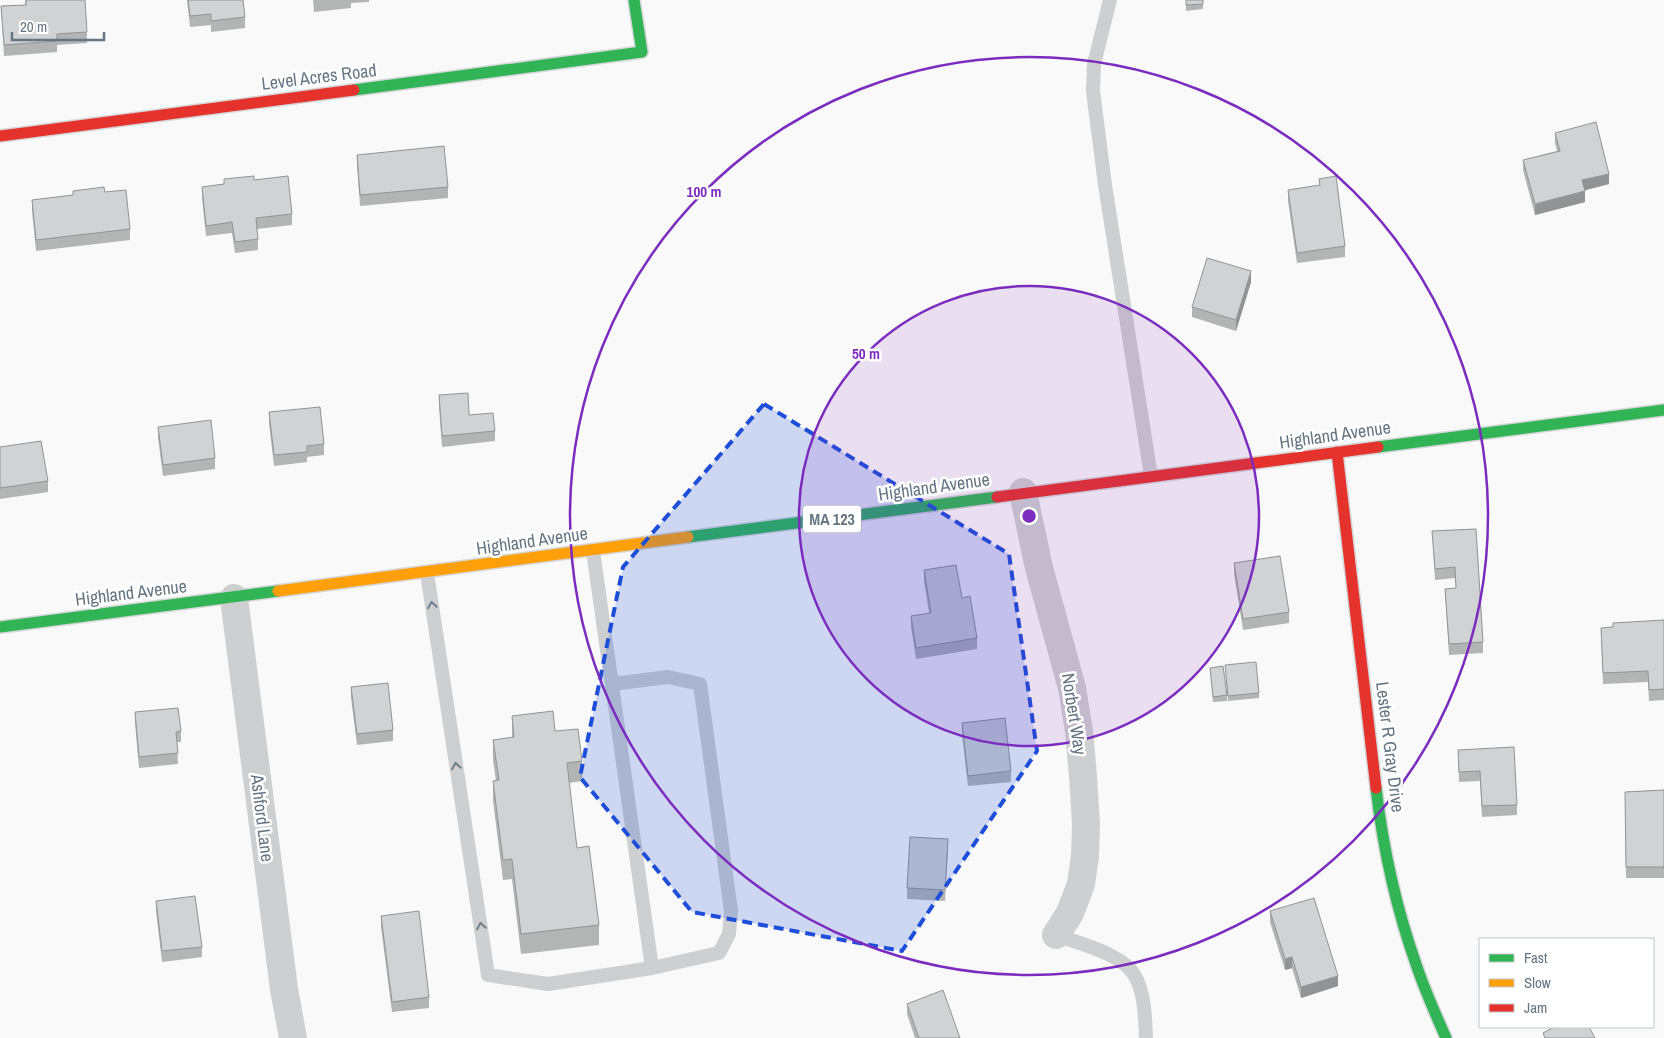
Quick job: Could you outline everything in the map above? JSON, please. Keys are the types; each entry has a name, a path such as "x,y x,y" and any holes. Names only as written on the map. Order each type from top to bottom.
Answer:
{"main road":[{"name":"Level Acres Road","path":"0,136 642,52 634,0"},
{"name":"Highland Avenue","path":"0,627 427,573 1023,492 1664,410"},
{"name":"Lester R Gray Drive","path":"1337,452 1377,793 1393,884 1417,968 1446,1038"}],"street":[{"name":"Norbert Way","path":"1023,492 1039,568 1072,688 1079,731 1083,776 1086,824 1085,856 1081,884 1070,913 1056,935"},
{"name":"Ashford Lane","path":"234,598 284,990 293,1038"}],"lane":[{"path":"1110,0 1094,64 1093,91 1105,185 1151,476"},
{"path":"592,551 652,968"},
{"path":"427,573 488,975 548,984 652,968 719,953 729,934 731,911 700,684 668,677 612,684"},
{"path":"1056,935 1107,953 1122,962 1135,976 1142,995 1146,1038"}],"highlighted area":[{"path":"764,404 1009,554 1037,751 902,951 692,912 580,777 623,567"}],"building":[{"path":"26,0 85,0 87,32 57,34 57,41 4,45 1,6 26,5"},
{"path":"188,0 243,0 245,17 211,21 211,14 190,16"},
{"path":"1186,0 1203,0 1203,4 1186,5"},
{"path":"1596,122 1609,174 1582,180 1585,191 1535,204 1523,160 1560,151 1555,133"},
{"path":"444,146 448,187 360,195 357,155"},
{"path":"254,176 254,180 288,176 292,214 256,218 258,239 235,242 232,222 206,226 202,187 224,184 224,179"},
{"path":"1336,176 1345,246 1297,253 1288,190 1320,185 1319,179"},
{"path":"104,187 105,192 126,190 130,229 36,240 32,200 73,195 73,191"},
{"path":"1207,258 1251,271 1236,320 1192,307"},
{"path":"468,393 469,415 493,413 495,431 442,436 439,395"},
{"path":"320,407 324,444 307,446 307,452 274,455 269,412"},
{"path":"211,420 215,458 163,465 158,427"},
{"path":"41,441 48,481 0,488 0,447"},
{"path":"1476,529 1483,642 1449,644 1445,589 1456,588 1455,567 1435,569 1432,531"},
{"path":"1280,556 1289,612 1243,619 1234,563"},
{"path":"956,565 962,598 970,596 977,638 916,648 911,616 931,613 924,570"},
{"path":"1664,620 1664,689 1649,690 1648,671 1603,673 1601,628 1613,627 1613,623"},
{"path":"1256,662 1259,693 1228,696 1225,665"},
{"path":"1223,666 1227,695 1213,697 1210,668"},
{"path":"388,683 393,730 357,734 351,687"},
{"path":"178,708 181,731 176,732 178,753 139,757 135,712"},
{"path":"553,711 555,731 578,729 582,761 567,763 577,848 589,846 599,925 521,934 512,859 503,860 493,781 499,780 493,740 514,737 512,716"},
{"path":"1005,718 1011,771 968,776 962,723"},
{"path":"1514,747 1517,805 1482,806 1480,771 1459,772 1458,750"},
{"path":"1664,790 1664,867 1626,867 1625,792"},
{"path":"910,837 948,839 945,890 907,888"},
{"path":"195,896 202,947 162,951 156,901"},
{"path":"1314,898 1338,976 1301,987 1292,957 1285,959 1270,911"},
{"path":"419,911 429,997 392,1002 381,916"},
{"path":"943,990 960,1038 919,1038 907,1004"},
{"path":"1552,1028 1590,1028 1595,1038 1545,1038 1543,1033"}],"traffic: fast":[{"path":"354,90 642,52 634,0"},
{"path":"1378,447 1664,410"},
{"path":"688,537 997,497"},
{"path":"0,627 278,591"},
{"path":"1376,788 1387,856 1403,924 1424,985 1446,1038"}],"traffic: slow":[{"path":"278,591 688,537"}],"traffic: jam":[{"path":"0,136 354,90"},
{"path":"997,497 1378,447"},
{"path":"1337,452 1376,788"}]}
